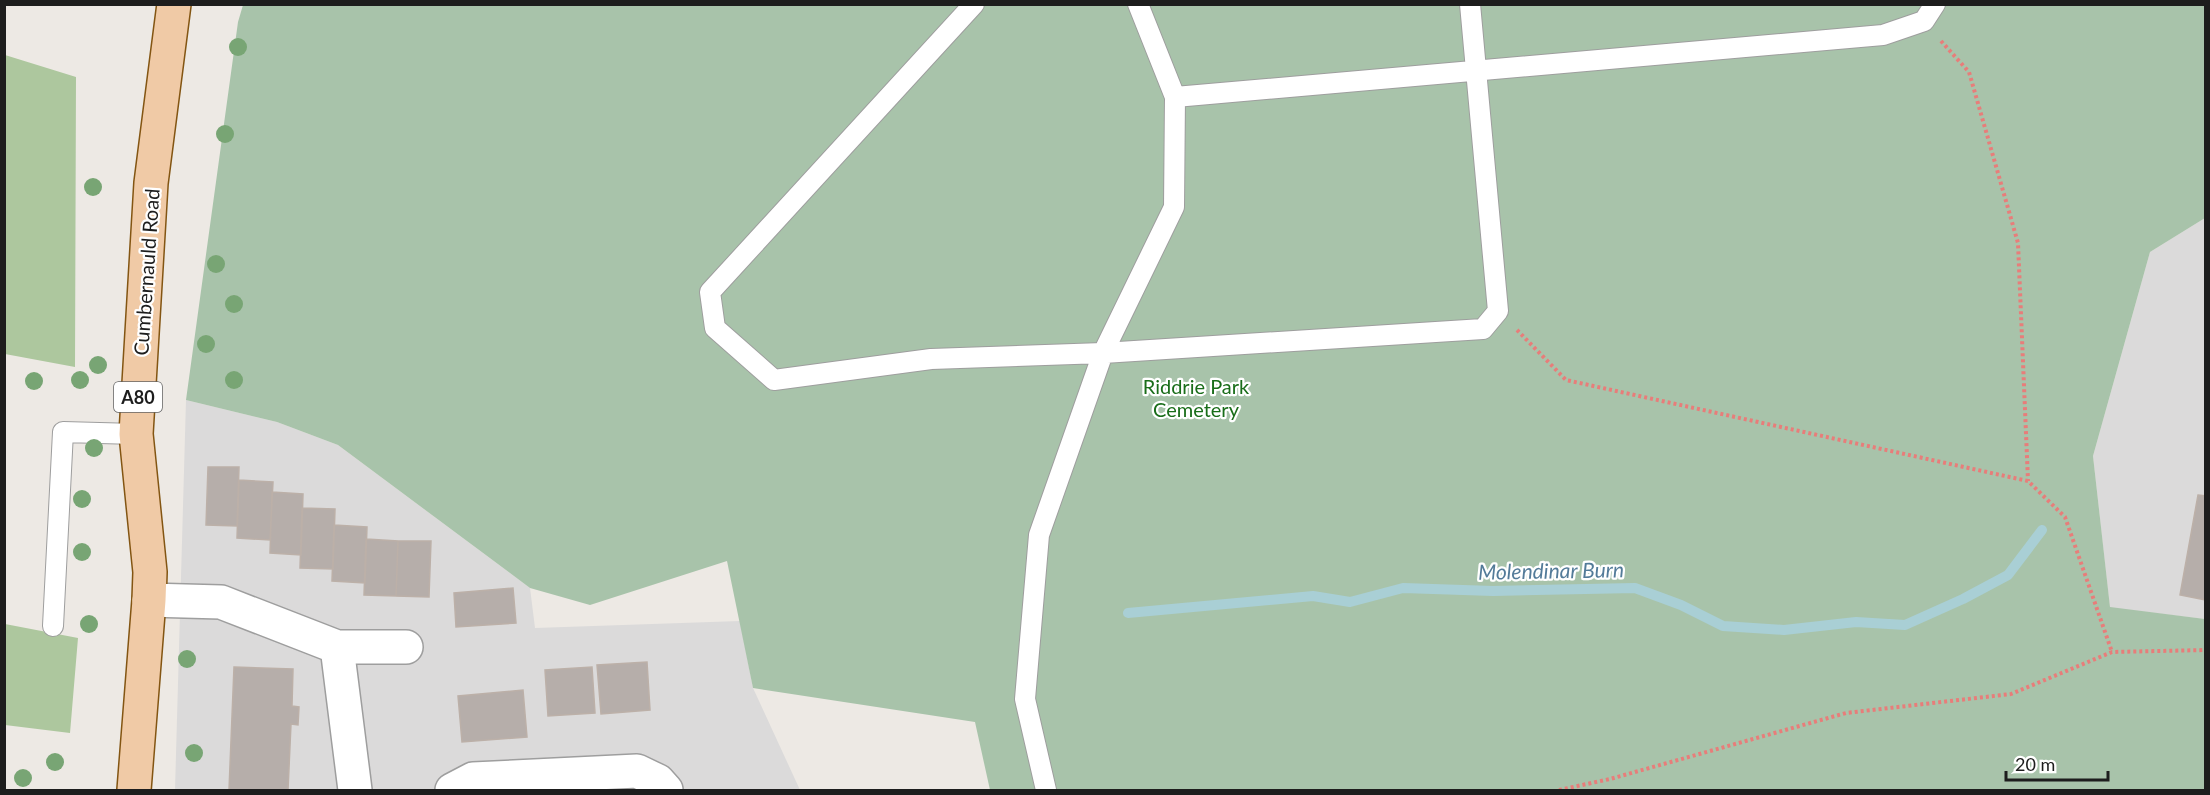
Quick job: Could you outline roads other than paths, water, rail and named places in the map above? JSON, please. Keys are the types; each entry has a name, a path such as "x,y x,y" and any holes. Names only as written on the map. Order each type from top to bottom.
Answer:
{"main road":[{"name":"Cumbernauld Road","path":"134,790 150,572 136,434 152,183 174,4"}],"street":[{"path":"149,600 221,602 337,647 406,647"},
{"path":"337,647 355,790"},
{"path":"452,790 473,779 637,771 658,781 666,790"}],"lane":[{"path":"974,4 710,292 715,328 774,380 931,359 1103,353 1483,329 1498,311 1470,4"},
{"path":"1046,790 1025,699 1038,535 1103,353 1174,207 1175,97 1138,4"},
{"path":"1175,97 1883,35 1924,21 1935,4"},
{"path":"54,626 63,432 136,434"}],"waterway":[{"name":"Molendinar Burn","path":"1128,613 1313,596 1350,602 1403,588 1493,591 1635,588 1681,605 1723,626 1784,630 1856,622 1905,625 1963,599 2008,575 2042,530"}],"park label":[{"name":"Riddrie Park Cemetery","path":"1196,398"}]}
